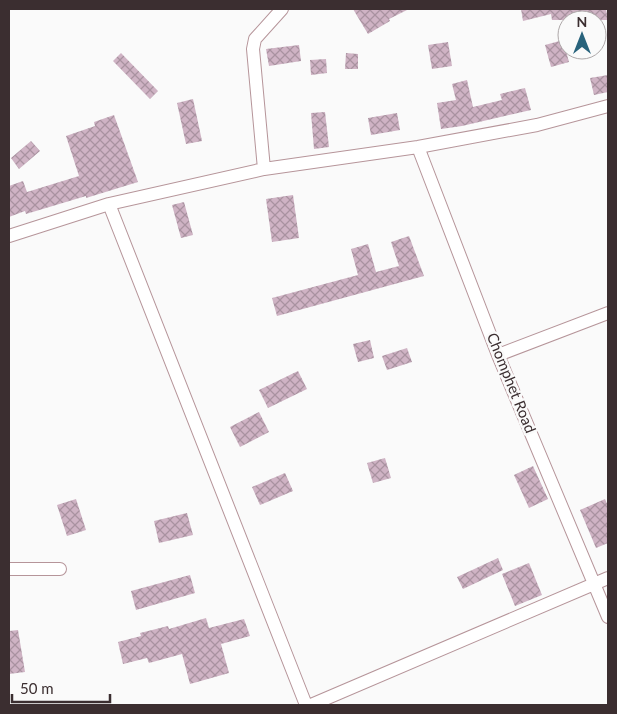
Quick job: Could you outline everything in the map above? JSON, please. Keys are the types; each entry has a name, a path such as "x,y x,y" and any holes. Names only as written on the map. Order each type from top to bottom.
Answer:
{"street":[{"path":"264,169 253,49 255,39 282,9"},
{"path":"9,236 109,204 264,169 418,147 537,126 608,106"},
{"name":"Chomphet Road","path":"418,147 498,355 608,617"},
{"path":"109,204 306,705"},
{"path":"498,355 608,313"},
{"path":"9,570 60,569"},
{"path":"311,705 608,578"}],"building":[{"path":"353,9 409,9 389,19 390,21 368,34"},
{"path":"521,9 606,10 557,10 557,20 552,20 551,14 523,21"},
{"path":"448,42 452,66 432,69 428,45"},
{"path":"557,42 557,60 568,60 569,62 551,67 545,45"},
{"path":"299,45 301,61 269,66 266,49"},
{"path":"121,53 158,91 150,99 113,61"},
{"path":"346,53 358,54 358,69 345,69"},
{"path":"326,59 327,73 311,75 310,60"},
{"path":"608,75 608,92 594,95 590,78"},
{"path":"467,80 473,107 502,100 500,94 525,88 531,110 441,129 437,103 456,100 452,84"},
{"path":"193,99 202,141 186,144 177,103"},
{"path":"325,112 329,147 314,149 311,113"},
{"path":"397,113 400,130 371,135 368,118"},
{"path":"114,115 138,182 86,198 86,196 26,214 25,211 9,217 9,186 23,181 27,192 79,176 66,136 95,126 94,122"},
{"path":"31,141 40,151 19,169 11,158"},
{"path":"293,195 299,238 272,242 266,199"},
{"path":"184,202 193,235 181,238 172,205"},
{"path":"409,236 424,276 277,316 272,298 358,275 351,249 368,244 376,272 399,266 391,242"},
{"path":"370,340 374,358 358,362 353,344"},
{"path":"407,348 412,362 387,370 382,356"},
{"path":"298,371 307,389 268,408 259,390"},
{"path":"259,412 269,432 240,447 230,427"},
{"path":"385,458 391,478 373,483 367,463"},
{"path":"533,466 548,499 529,508 514,475"},
{"path":"285,473 293,491 260,505 252,487"},
{"path":"76,499 86,530 67,536 57,505"},
{"path":"605,499 608,506 608,543 596,548 580,510"},
{"path":"187,513 193,535 159,543 154,521"},
{"path":"498,558 503,570 463,589 457,577"},
{"path":"529,563 542,595 515,606 502,574"},
{"path":"190,575 195,593 136,610 131,591"},
{"path":"206,618 209,628 244,619 250,636 221,644 229,673 190,684 182,654 149,663 147,658 123,664 118,642 141,636 140,633 168,626 169,629"},
{"path":"18,630 25,672 9,674 9,631"}]}
